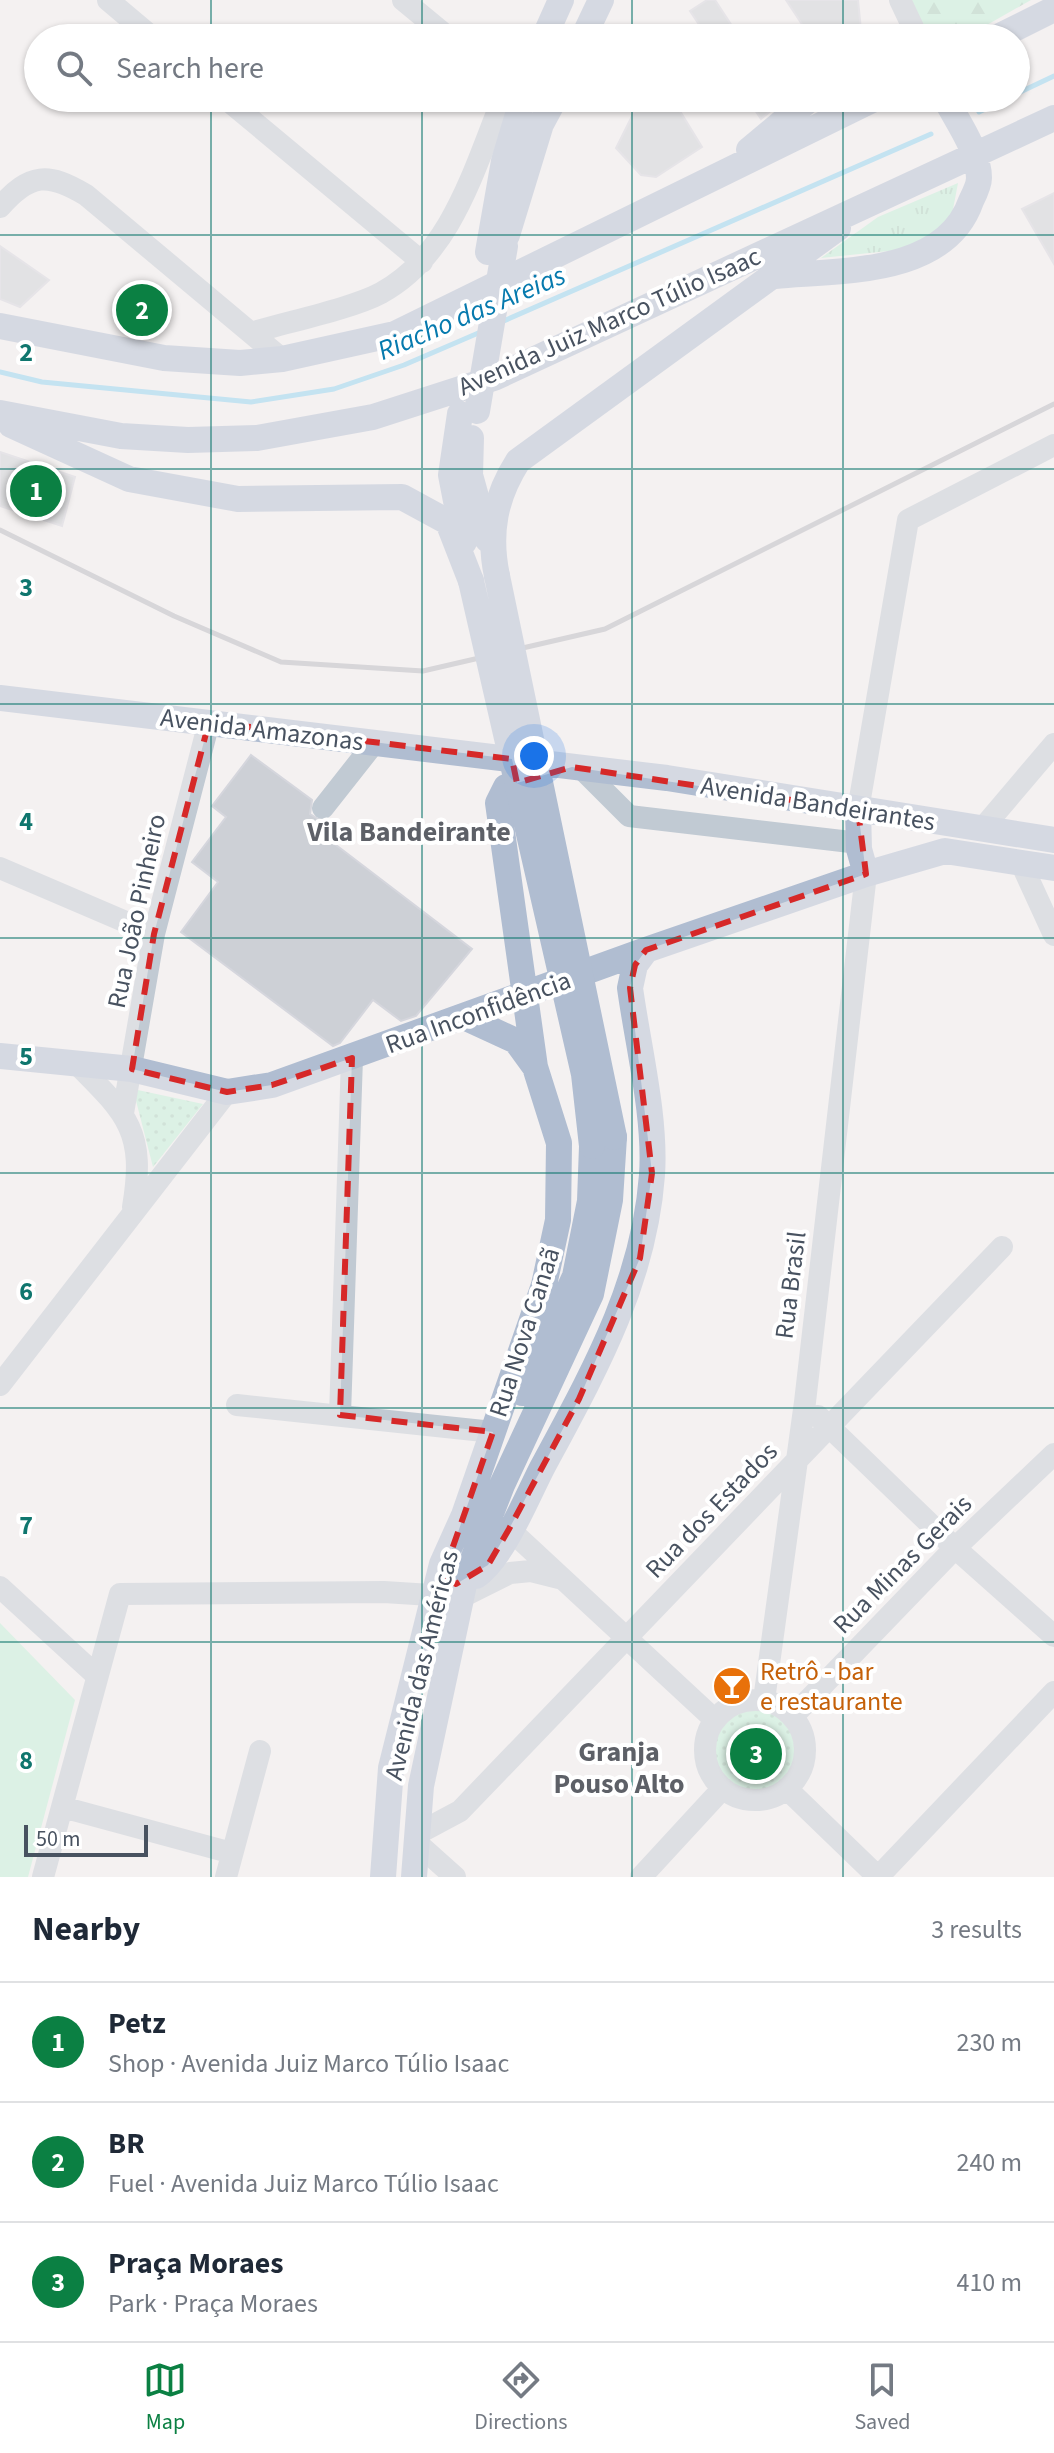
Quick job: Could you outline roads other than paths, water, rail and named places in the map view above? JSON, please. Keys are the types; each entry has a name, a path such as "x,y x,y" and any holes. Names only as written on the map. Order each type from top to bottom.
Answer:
{"main road":[{"path":"550,24 561,0"},
{"path":"590,24 601,0"},
{"path":"1024,24 1054,9"},
{"path":"519,112 504,161 496,249 468,412 451,475 469,575 584,1074 603,1141"},
{"path":"496,249 547,112"},
{"path":"709,182 794,112"},
{"path":"0,326 164,358 240,363 282,359 395,334 848,112"},
{"path":"775,276 909,259 943,244 967,213 979,179 969,145 952,112"},
{"name":"Avenida Juiz Marco Túlio Isaac","path":"0,413 121,436 188,440 257,438 373,417 494,378 883,195 969,145 1054,118"},
{"path":"496,569 494,523 500,489 518,461 883,195"},
{"path":"468,412 470,475 496,569 599,1052 603,1141"},
{"path":"0,420 129,479 238,499 402,497 448,522 469,575"},
{"name":"Avenida Amazonas","path":"0,698 524,761"},
{"name":"Avenida Bandeirantes","path":"524,761 1054,840"},
{"name":"Rua Nova Canaã","path":"463,1518 544,1285 558,1220 559,1143 535,1067 528,995 498,803 506,787 577,768"},
{"path":"858,810 859,843 866,874"},
{"name":"Avenida Bandeirantes","path":"945,851 1054,868"},
{"name":"Rua Inconfidência","path":"0,1056 132,1069 227,1092 272,1085 466,1018 646,950 866,874 945,851"},
{"name":"Avenida das Américas","path":"464,1588 488,1565 579,1399 624,1304 640,1258 652,1173 651,1142 630,988 635,965 646,950"},
{"path":"466,1018 516,1041 535,1067"},
{"name":"Avenida das Américas","path":"383,1877 391,1768 442,1564 575,1276 603,1141"},
{"name":"Avenida das Américas","path":"414,1877 421,1786 464,1588 502,1485 591,1294 610,1200 603,1141"},
{"path":"399,1736 431,1741"}],"street":[{"path":"108,0 136,24"},
{"path":"403,0 432,24"},
{"path":"900,0 911,24"},
{"path":"242,112 422,262"},
{"path":"251,333 379,294 413,272 439,242 461,201 497,112"},
{"path":"0,207 15,189 42,177 61,180 86,195 282,359"},
{"path":"858,810 908,520 1054,445"},
{"name":"Rua João Pinheiro","path":"123,1113 154,934 209,722"},
{"path":"323,808 375,742"},
{"path":"981,830 1054,744"},
{"name":"Avenida Bandeirantes","path":"577,768 629,816 859,843"},
{"path":"1021,863 1054,935"},
{"path":"0,868 154,934"},
{"name":"Rua Brasil","path":"764,1700 805,1402 866,874"},
{"path":"340,1415 352,1058"},
{"path":"75,1062 123,1113 135,1137 140,1167 132,1212"},
{"path":"0,1385 227,1092"},
{"name":"Rua dos Estados","path":"417,1839 460,1811 1002,1247"},
{"path":"805,1402 955,1548 1054,1636"},
{"path":"237,1405 493,1432"},
{"name":"Rua Minas Gerais","path":"793,1716 955,1548 1054,1454"},
{"path":"509,1529 715,1720"},
{"path":"43,1877 120,1594 384,1592 434,1595 510,1573 531,1571 559,1578"},
{"path":"0,1587 97,1676"},
{"path":"787,1789 878,1877 1054,1692"},
{"path":"764,1700 793,1716 802,1730 804,1762 787,1789 772,1797 755,1800 738,1797 723,1788 707,1763 705,1748 715,1720 737,1703 764,1700"},
{"path":"226,1877 260,1751"},
{"path":"421,1786 441,1805 460,1811"},
{"path":"641,1877 723,1788"},
{"path":"62,1807 232,1853"},
{"path":"417,1839 455,1877"}],"waterway":[{"name":"Riacho das Areias","path":"1030,87 1054,76"},
{"name":"Riacho das Areias","path":"499,323 931,134"},
{"name":"Riacho das Areias","path":"0,372 42,382 251,402 334,389 404,365 483,331"}],"railway":[{"path":"0,530 174,616 281,662 423,671 605,629 1054,404"}],"place":[{"name":"BR","path":"142,310"},
{"name":"Petz","path":"36,491"},
{"name":"Retrô - bar e restaurante","path":"732,1686"},
{"name":"Praça Moraes","path":"756,1754"}],"district":[{"name":"Vila Bandeirante","path":"409,831"},
{"name":"Granja Pouso Alto","path":"619,1767"}]}
